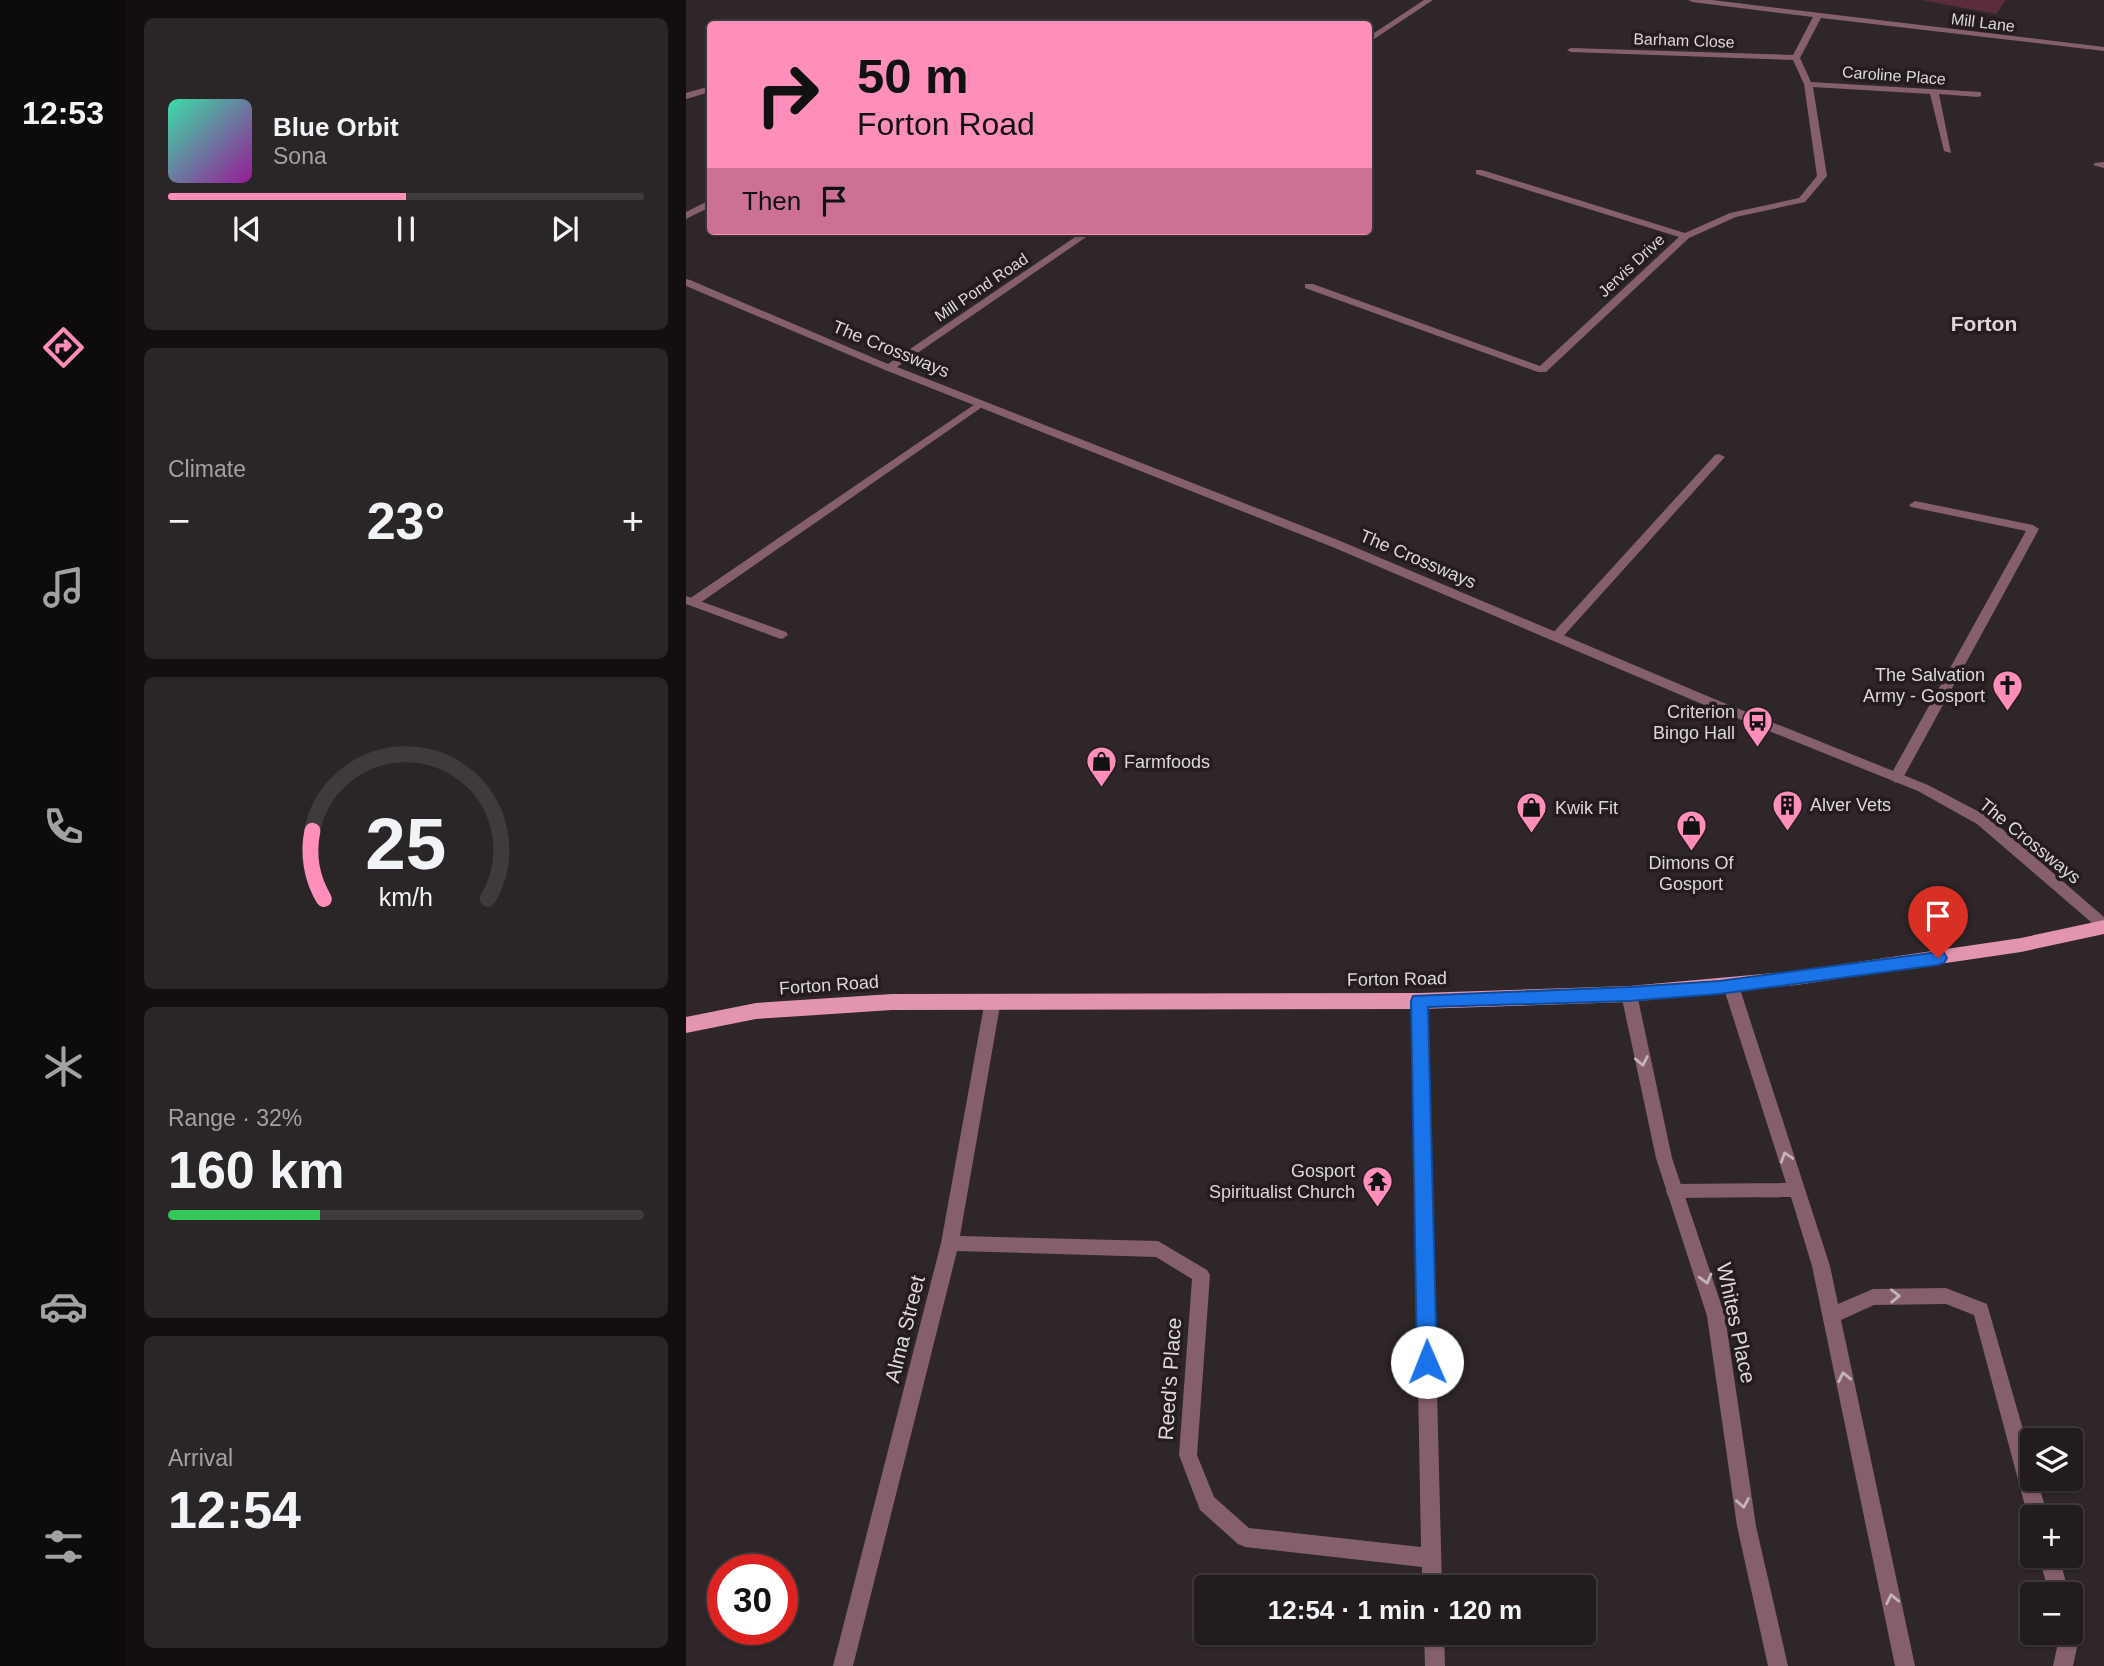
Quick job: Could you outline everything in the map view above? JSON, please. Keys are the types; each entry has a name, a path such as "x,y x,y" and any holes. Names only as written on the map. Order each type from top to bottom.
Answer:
{"main road":[{"name":"Forton Road","path":"686,1025 785,1008 892,1002 1419,1001 1629,994 1731,986 1962,955 2104,926"}],"street":[{"path":"1372,38 1429,0"},
{"name":"Mill Lane","path":"1692,0 2104,49"},
{"path":"1796,58 1818,15"},
{"name":"Barham Close","path":"1571,50 1796,58"},
{"name":"Jervis Drive","path":"1309,286 1542,370 1686,236 1733,215 1802,200 1822,176 1808,84 1796,58"},
{"name":"Caroline Place","path":"1808,84 1978,94"},
{"path":"686,96 707,90"},
{"path":"1934,92 1948,151"},
{"path":"1479,172 1686,236"},
{"path":"686,216 707,205"},
{"name":"Mill Pond Road","path":"889,368 1084,235"},
{"name":"The Crossways","path":"686,282 889,368 1334,542 1938,795 1982,820 2104,926"},
{"path":"688,602 981,403"},
{"path":"1556,637 1719,457"},
{"path":"1896,778 2033,529 1915,505"},
{"path":"688,602 782,635"},
{"path":"1731,986 1821,1266 1905,1666"},
{"name":"Whites Place","path":"1629,994 1656,1129 1674,1191 1701,1263 1715,1315 1758,1591 1778,1666"},
{"name":"Alma Street","path":"843,1666 950,1243 993,1000"},
{"path":"1419,1001 1432,1575"},
{"path":"1674,1191 1796,1190"},
{"name":"Reed's Place","path":"950,1243 1158,1249 1201,1275 1188,1455 1208,1503 1245,1537 1431,1558"},
{"path":"1831,1316 1873,1297 1946,1296 1981,1310 2035,1505"},
{"path":"1434,1645 1435,1666"},
{"path":"2063,1666 2067,1645"}],"shaded area":[{"path":"1921,0 2006,0 1996,14"}],"place":[{"name":"The Salvation Army - Gosport","path":"2008,712"},
{"name":"Criterion Bingo Hall","path":"1758,749"},
{"name":"Farmfoods","path":"1101,789"},
{"name":"Alver Vets","path":"1787,832"},
{"name":"Kwik Fit","path":"1532,835"},
{"name":"Dimons Of Gosport","path":"1691,852"},
{"name":"Gosport Spiritualist Church","path":"1378,1208"}],"district":[{"name":"Forton","path":"1984,324"}],"route":[{"path":"1427,1362 1419,1001 1719,988 1938,958"}]}
